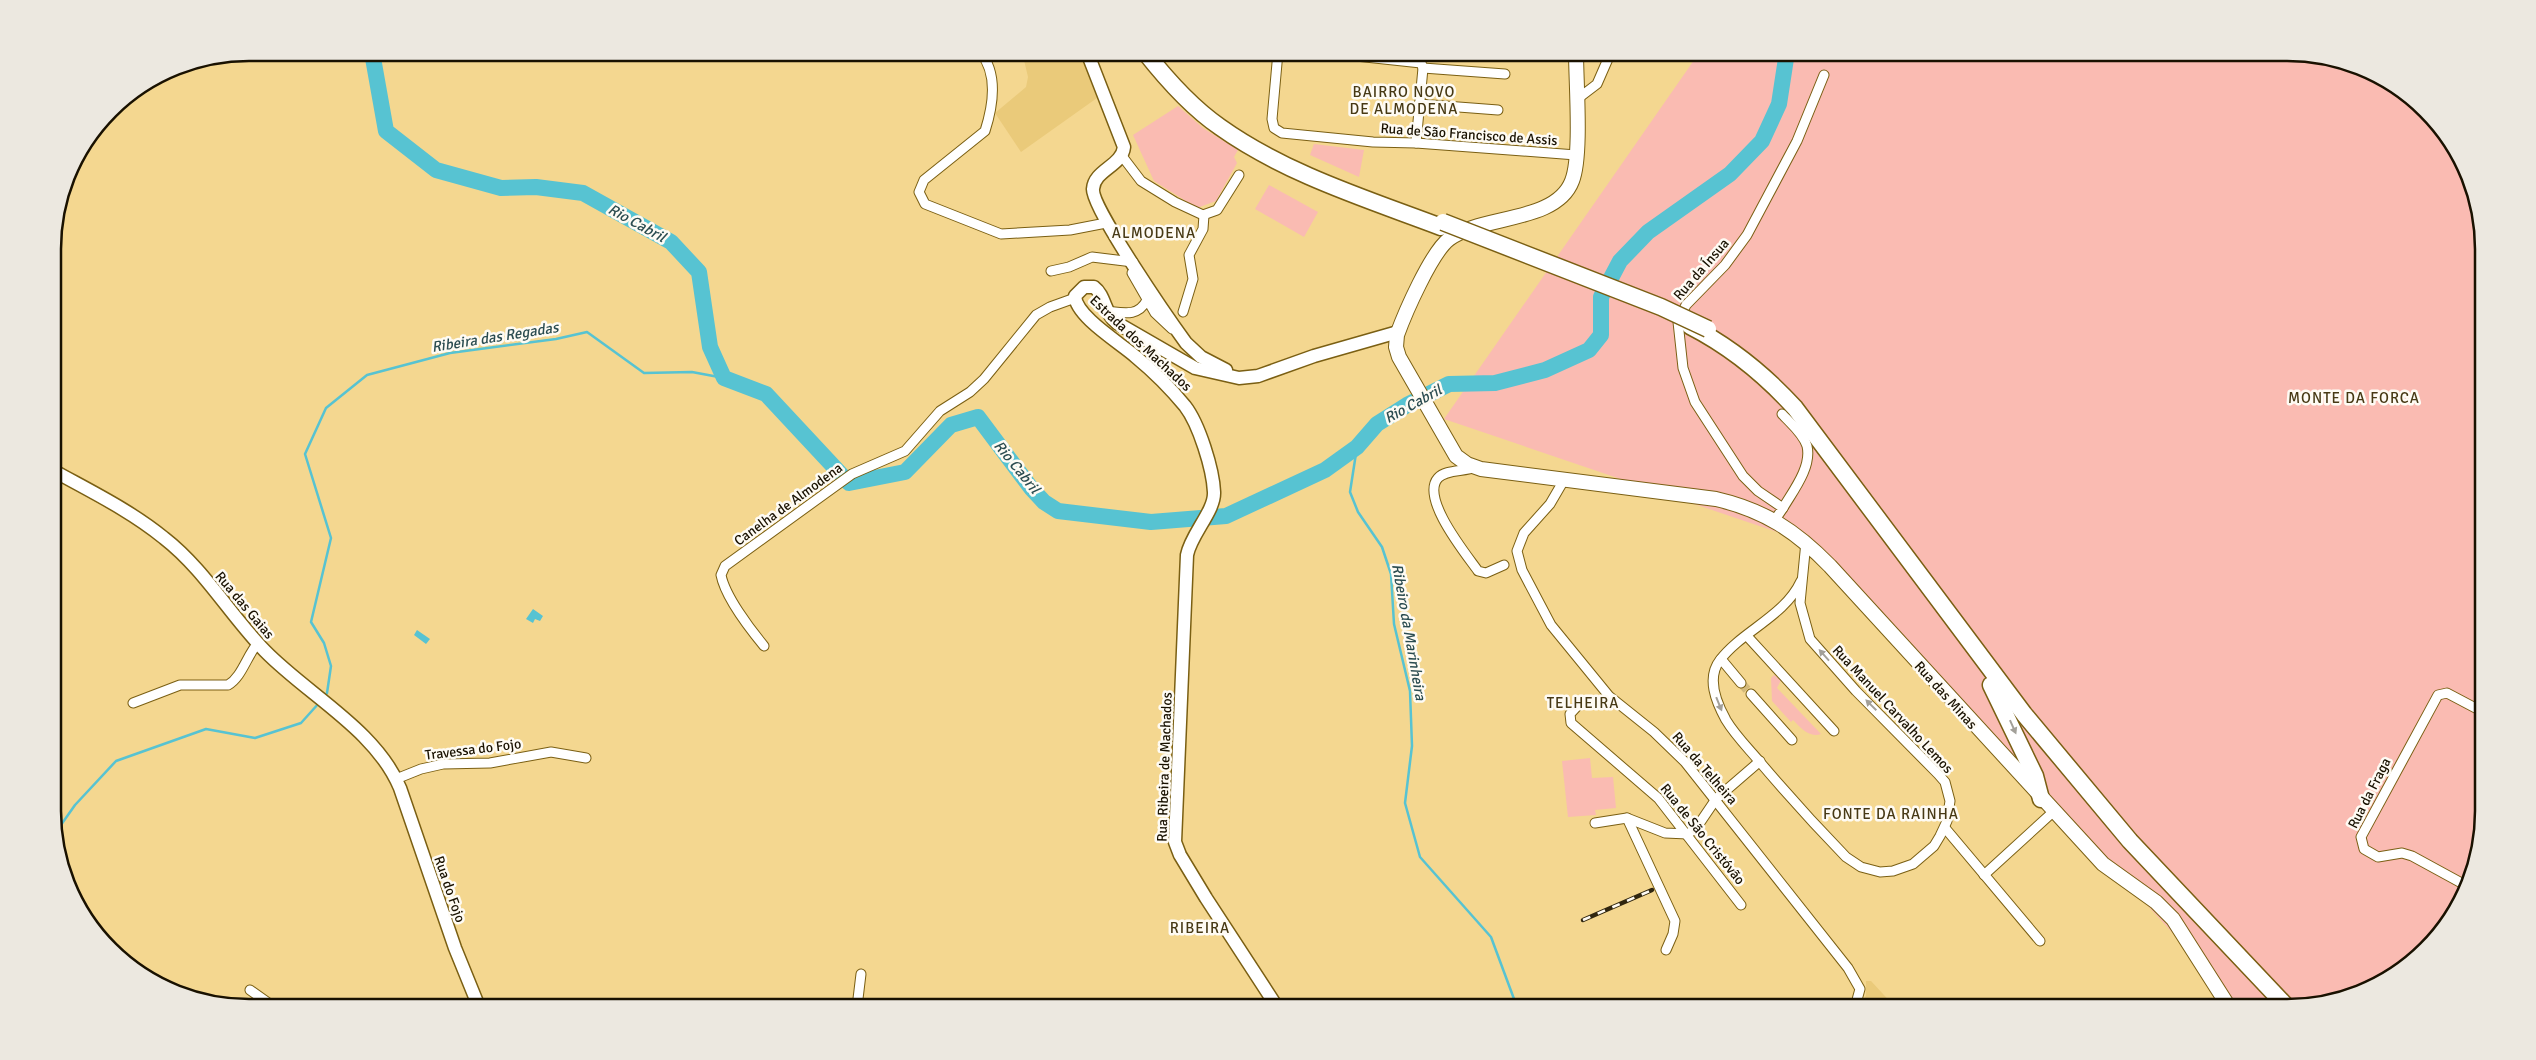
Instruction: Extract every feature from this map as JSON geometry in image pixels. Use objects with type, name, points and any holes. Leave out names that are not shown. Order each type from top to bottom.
[{"type":"highway","points":[[1153,61],[1183,96],[1220,128],[1298,171],[1654,304],[1707,332],[1762,366],[1807,410],[2066,756],[2125,825],[2288,999]]},
{"type":"highway","points":[[1163,61],[1207,108],[1246,138],[1274,153],[1442,225],[1707,332],[1759,372],[1795,408],[1913,563],[2024,714],[2100,806],[2280,999]]},
{"type":"highway","points":[[1913,563],[2000,699],[2036,776],[2041,799]]},
{"type":"main road","points":[[1090,61],[1122,142],[1122,156],[1099,177],[1093,188],[1095,202],[1129,262],[1192,351],[1205,360],[1249,378]]},
{"type":"main road","points":[[1476,467],[1459,459],[1401,362],[1396,347],[1398,332],[1432,260],[1444,243],[1467,230],[1533,211],[1554,202],[1565,193],[1572,182],[1576,155],[1576,61]]},
{"type":"main road","name":"Estrada dos Machados","points":[[1210,505],[1214,491],[1206,456],[1199,431],[1188,410],[1138,358],[1094,323],[1079,306],[1075,298],[1082,288],[1094,287],[1100,294],[1107,312],[1117,323],[1195,368],[1231,377],[1249,378],[1314,356],[1398,332]]},
{"type":"main road","name":"Rua das Minas","points":[[1476,467],[1716,499],[1742,506],[1774,521],[1806,542],[2053,812],[2110,871],[2156,902],[2173,919],[2224,999]]},
{"type":"main road","name":"Rua das Gaias","points":[[61,475],[132,515],[170,542],[258,643],[376,751],[396,779]]},
{"type":"main road","name":"Rua Ribeira de Machados","points":[[1210,505],[1187,555],[1175,842],[1180,855],[1206,898],[1273,999]]},
{"type":"main road","name":"Rua do Fojo","points":[[396,779],[455,948],[475,999]]},
{"type":"street","points":[[986,61],[992,79],[985,131],[924,180],[919,192],[922,201],[934,210],[1001,234],[1070,230],[1106,223]]},
{"type":"street","name":"Rua de São Francisco de Assis","points":[[1277,61],[1272,116],[1274,128],[1279,132],[1293,135],[1373,142],[1416,143],[1576,155]]},
{"type":"street","points":[[1414,61],[1419,62],[1423,68],[1416,143]]},
{"type":"street","points":[[1576,100],[1597,84],[1608,61]]},
{"type":"street","points":[[1423,68],[1505,74]]},
{"type":"street","name":"Rua da Ínsua","points":[[1782,508],[1758,491],[1743,476],[1695,402],[1683,368],[1678,322],[1686,305],[1725,265],[1747,235],[1797,141],[1824,75]]},
{"type":"street","points":[[1419,104],[1498,110]]},
{"type":"street","points":[[1122,156],[1141,182],[1186,208],[1204,215],[1217,210],[1239,175]]},
{"type":"street","points":[[1183,312],[1193,277],[1189,258],[1203,229],[1204,215]]},
{"type":"street","points":[[1051,271],[1069,267],[1092,258],[1129,262],[1156,315],[1180,335]]},
{"type":"street","name":"Canelha de Almodena","points":[[764,646],[750,629],[724,584],[722,571],[727,565],[845,479],[905,451],[940,411],[970,392],[984,379],[1036,315],[1050,307],[1075,298]]},
{"type":"street","points":[[1107,312],[1135,313],[1142,309],[1147,300]]},
{"type":"street","points":[[1774,521],[1802,474],[1807,451],[1802,436],[1782,414]]},
{"type":"street","points":[[1476,467],[1445,474],[1438,478],[1434,490],[1436,502],[1451,532],[1479,572],[1488,572],[1504,565]]},
{"type":"street","name":"Rua da Telheira","points":[[1564,480],[1553,500],[1520,540],[1517,555],[1522,570],[1551,625],[1609,696],[1654,732],[1685,762],[1716,799],[1848,968],[1860,989],[1857,999]]},
{"type":"street","name":"Rua Manuel Carvalho Lemos","points":[[1801,581],[1788,599],[1721,658],[1713,677],[1718,704],[1728,724],[1760,762],[1852,863],[1870,870],[1893,871],[1913,864],[1934,846],[1945,828],[1950,801],[1945,782],[1810,640],[1801,608],[1801,581],[1806,542]]},
{"type":"street","points":[[1747,636],[1834,731]]},
{"type":"street","points":[[133,703],[182,684],[228,685],[235,680],[247,657],[258,643]]},
{"type":"street","points":[[1721,658],[1741,683]]},
{"type":"street","name":"Rua da Fraga","points":[[2460,882],[2408,854],[2375,856],[2364,849],[2361,836],[2438,695],[2446,692],[2475,708]]},
{"type":"street","points":[[1751,694],[1792,740]]},
{"type":"street","name":"Rua de São Cristóvão","points":[[1582,701],[1570,714],[1569,720],[1572,725],[1654,794],[1688,834],[1741,904]]},
{"type":"street","name":"Travessa do Fojo","points":[[396,779],[421,769],[444,764],[490,763],[551,752],[586,758]]},
{"type":"street","points":[[1595,823],[1627,818],[1665,833],[1688,834],[1696,827],[1716,799],[1760,762]]},
{"type":"street","points":[[1984,875],[2053,812]]},
{"type":"street","points":[[1627,818],[1675,921],[1673,934],[1666,950]]},
{"type":"street","points":[[1945,828],[2040,941]]},
{"type":"street","points":[[858,999],[860,974]]},
{"type":"street","points":[[250,990],[262,999]]},
{"type":"shaded area","points":[[1024,61],[1083,61],[1097,98],[1021,152],[995,113],[1026,87],[1028,77]]},
{"type":"shaded area","points":[[1693,61],[2287,61],[2312,63],[2348,71],[2381,86],[2420,116],[2450,155],[2465,188],[2473,224],[2475,249],[2475,811],[2473,836],[2465,872],[2450,905],[2428,935],[2411,952],[2381,974],[2348,989],[2312,997],[2233,999],[1821,547],[1444,419]]},
{"type":"shaded area","points":[[1178,106],[1203,128],[1238,150],[1234,157],[1237,163],[1216,201],[1197,208],[1154,181],[1133,135]]},
{"type":"shaded area","points":[[1314,144],[1364,150],[1359,177],[1310,155]]},
{"type":"shaded area","points":[[1269,185],[1318,212],[1304,237],[1255,209]]},
{"type":"shaded area","points":[[1774,675],[1781,680],[1777,688],[1821,734],[1813,735],[1802,729],[1793,720],[1791,722],[1772,701],[1771,678]]},
{"type":"shaded area","points":[[1590,758],[1592,778],[1613,777],[1616,808],[1595,810],[1596,815],[1568,817],[1562,761]]},
{"type":"shaded area","points":[[1866,981],[1871,981],[1888,999],[1864,999]]},
{"type":"water","points":[[533,609],[543,616],[540,621],[535,619],[533,623],[526,619]]},
{"type":"water","points":[[417,630],[430,639],[426,644],[414,635]]},
{"type":"waterway","name":"Rio Cabril","points":[[374,61],[386,131],[436,170],[501,188],[536,187],[583,193],[671,242],[699,272],[710,347],[724,378],[766,394],[849,483],[905,472],[951,425],[978,417],[1031,488],[1044,502],[1058,511],[1151,522],[1226,516],[1325,470],[1357,447],[1377,424],[1407,405],[1449,384],[1495,383],[1545,370],[1589,350],[1601,335],[1601,297],[1620,261],[1648,232],[1730,174],[1762,141],[1779,104],[1786,61]]},
{"type":"waterway","name":"Ribeira das Regadas","points":[[324,697],[327,693],[331,666],[324,643],[311,622],[331,538],[305,454],[326,408],[367,375],[450,353],[556,339],[587,332],[644,373],[692,372],[724,378]]},
{"type":"waterway","name":"Ribeiro da Marinheira","points":[[1357,447],[1350,492],[1358,512],[1382,547],[1391,574],[1394,624],[1410,691],[1412,746],[1405,803],[1420,857],[1491,937],[1514,999]]},
{"type":"waterway","name":"Ribeira das Regadas","points":[[62,824],[75,805],[116,761],[206,729],[255,738],[301,723],[319,703]]},
{"type":"tunnel","points":[[1741,683],[1751,694]]},
{"type":"railway","points":[[1583,920],[1652,890]]},
{"type":"district","name":"BAIRRO NOVO DE ALMODENA","points":[[1404,100]]},
{"type":"district","name":"ALMODENA","points":[[1154,233]]},
{"type":"district","name":"MONTE DA FORCA","points":[[2354,398]]},
{"type":"district","name":"TELHEIRA","points":[[1583,703]]},
{"type":"district","name":"FONTE DA RAINHA","points":[[1891,814]]},
{"type":"district","name":"RIBEIRA","points":[[1200,928]]}]
